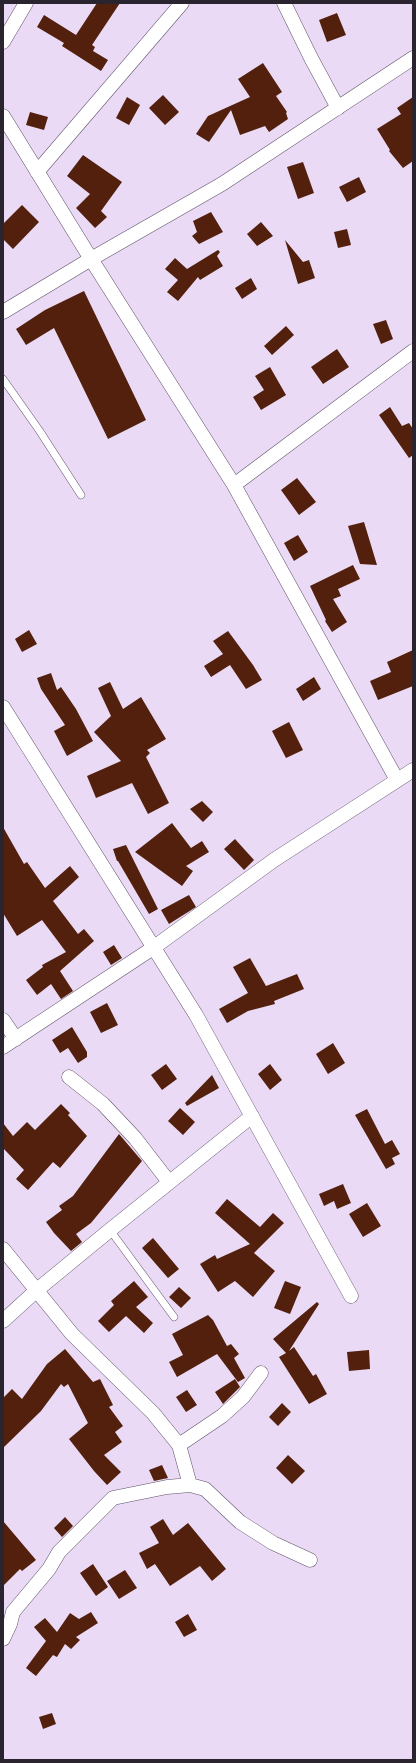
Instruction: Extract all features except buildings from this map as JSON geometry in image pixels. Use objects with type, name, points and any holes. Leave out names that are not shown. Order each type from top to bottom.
[{"type":"street","points":[[3,42],[26,3]]},
{"type":"street","points":[[37,172],[182,3]]},
{"type":"street","points":[[284,3],[338,108]]},
{"type":"street","points":[[3,312],[91,259],[222,184],[413,58]]},
{"type":"street","points":[[3,116],[91,259],[234,485],[397,780]]},
{"type":"street","points":[[234,485],[413,351]]},
{"type":"street","points":[[3,707],[196,1015],[351,1296]]},
{"type":"street","points":[[3,1047],[153,948],[274,860],[413,770]]},
{"type":"street","points":[[3,1020],[16,1039]]},
{"type":"street","points":[[69,1077],[103,1104],[135,1138],[169,1182]]},
{"type":"street","points":[[3,1321],[37,1290],[252,1116]]},
{"type":"street","points":[[3,1249],[72,1334],[153,1413],[179,1445],[190,1485]]},
{"type":"street","points":[[179,1445],[222,1416],[243,1397],[261,1373]]},
{"type":"street","points":[[3,1639],[10,1624],[13,1612],[60,1552],[113,1498],[167,1487],[190,1485],[205,1489],[240,1522],[267,1539],[310,1560]]},
{"type":"lane","points":[[3,379],[81,495]]},
{"type":"lane","points":[[110,1230],[174,1317]]}]
